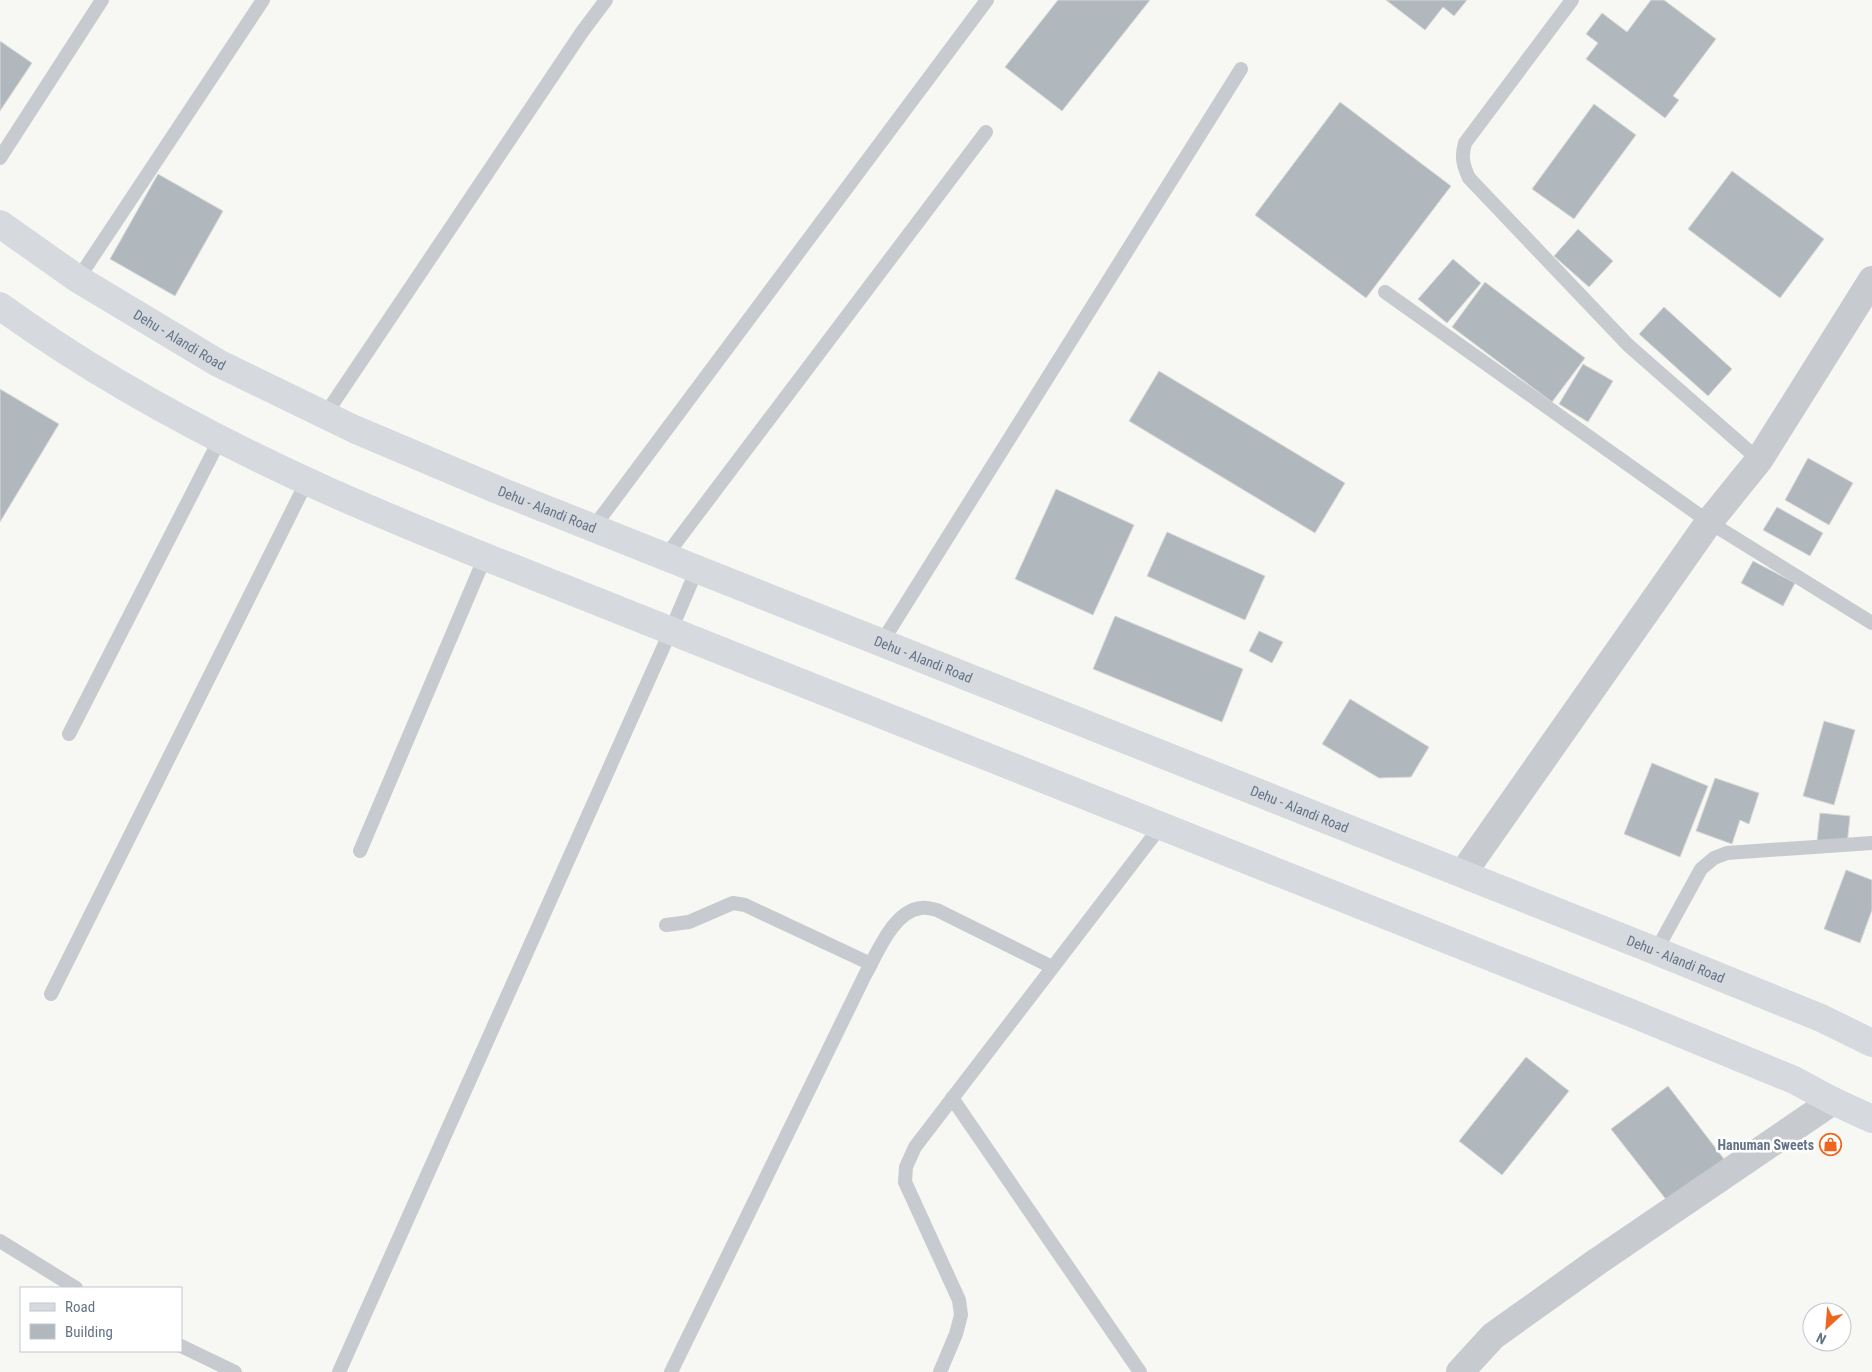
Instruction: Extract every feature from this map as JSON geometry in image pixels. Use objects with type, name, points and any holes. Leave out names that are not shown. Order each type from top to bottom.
[{"type":"main road","name":"Dehu - Alandi Road","points":[[0,224],[78,279],[218,363],[354,429],[471,479],[665,557],[1656,950],[1821,1018],[1872,1043]]},
{"type":"main road","points":[[0,306],[46,340],[185,422],[307,481],[485,557],[1776,1072],[1872,1119]]},
{"type":"street","points":[[1463,873],[1708,522],[1759,460],[1872,280]]},
{"type":"street","points":[[1460,1372],[1493,1336],[1598,1261],[1833,1101]]},
{"type":"lane","points":[[0,158],[102,0]]},
{"type":"lane","points":[[78,279],[263,0]]},
{"type":"lane","points":[[325,415],[582,32],[606,0]]},
{"type":"lane","points":[[593,528],[987,0]]},
{"type":"lane","points":[[1572,0],[1465,142],[1462,152],[1462,164],[1469,178],[1628,345],[1759,460]]},
{"type":"lane","points":[[882,642],[1241,69]]},
{"type":"lane","points":[[665,557],[986,132]]},
{"type":"lane","points":[[1385,292],[1708,522],[1872,624]]},
{"type":"lane","points":[[69,734],[220,438]]},
{"type":"lane","points":[[51,994],[307,481]]},
{"type":"lane","points":[[360,851],[485,557]]},
{"type":"lane","points":[[339,1372],[697,569]]},
{"type":"lane","points":[[940,1372],[956,1334],[961,1316],[959,1300],[905,1182],[906,1167],[915,1147],[1161,826]]},
{"type":"lane","points":[[1656,950],[1701,869],[1714,858],[1727,853],[1872,843]]},
{"type":"lane","points":[[666,925],[689,922],[733,903],[745,905],[872,964]]},
{"type":"lane","points":[[671,1372],[890,929],[906,914],[920,908],[937,910],[1052,968]]},
{"type":"lane","points":[[952,1098],[1140,1372]]},
{"type":"lane","points":[[0,1241],[74,1287]]},
{"type":"lane","points":[[182,1346],[235,1372]]},
{"type":"building","points":[[1058,0],[1150,0],[1062,111],[1005,67]]},
{"type":"building","points":[[1386,0],[1467,0],[1454,16],[1443,7],[1425,30]]},
{"type":"building","points":[[1651,0],[1664,0],[1716,39],[1673,96],[1679,100],[1665,118],[1586,59],[1598,43],[1586,34],[1602,13],[1627,32]]},
{"type":"building","points":[[0,41],[32,63],[0,111]]},
{"type":"building","points":[[1340,102],[1451,186],[1366,298],[1255,215]]},
{"type":"building","points":[[1594,104],[1636,135],[1574,219],[1532,189]]},
{"type":"building","points":[[1732,171],[1824,239],[1780,298],[1688,229]]},
{"type":"building","points":[[158,174],[223,211],[175,296],[110,259]]},
{"type":"building","points":[[1578,229],[1613,261],[1589,287],[1554,256]]},
{"type":"building","points":[[1453,259],[1481,283],[1447,323],[1418,299]]},
{"type":"building","points":[[1485,282],[1585,358],[1552,402],[1452,327]]},
{"type":"building","points":[[1664,307],[1732,369],[1708,396],[1639,334]]},
{"type":"building","points":[[1583,364],[1613,381],[1588,422],[1559,404]]},
{"type":"building","points":[[1159,371],[1345,483],[1315,533],[1129,421]]},
{"type":"building","points":[[0,389],[59,424],[0,522]]},
{"type":"building","points":[[1808,458],[1853,483],[1829,525],[1785,500]]},
{"type":"building","points":[[1056,489],[1134,525],[1093,615],[1015,579]]},
{"type":"building","points":[[1777,507],[1823,533],[1810,556],[1763,530]]},
{"type":"building","points":[[1167,532],[1265,576],[1245,620],[1147,576]]},
{"type":"building","points":[[1753,561],[1795,583],[1783,606],[1741,583]]},
{"type":"building","points":[[1115,616],[1243,669],[1222,722],[1093,669]]},
{"type":"building","points":[[1259,631],[1283,642],[1272,663],[1249,651]]},
{"type":"building","points":[[1350,699],[1429,747],[1411,777],[1379,778],[1322,744]]},
{"type":"building","points":[[1824,721],[1855,730],[1834,805],[1803,796]]},
{"type":"building","points":[[1652,763],[1708,786],[1680,857],[1624,834]]},
{"type":"building","points":[[1715,778],[1759,793],[1749,824],[1740,820],[1732,844],[1696,831]]},
{"type":"building","points":[[1820,813],[1850,816],[1847,845],[1817,841]]},
{"type":"building","points":[[1846,870],[1872,880],[1872,910],[1860,943],[1824,929]]},
{"type":"building","points":[[1526,1057],[1569,1091],[1502,1175],[1459,1141]]},
{"type":"building","points":[[1668,1086],[1724,1159],[1668,1202],[1611,1129]]},
{"type":"place","name":"Hanuman Sweets","points":[[1830,1145]]}]
